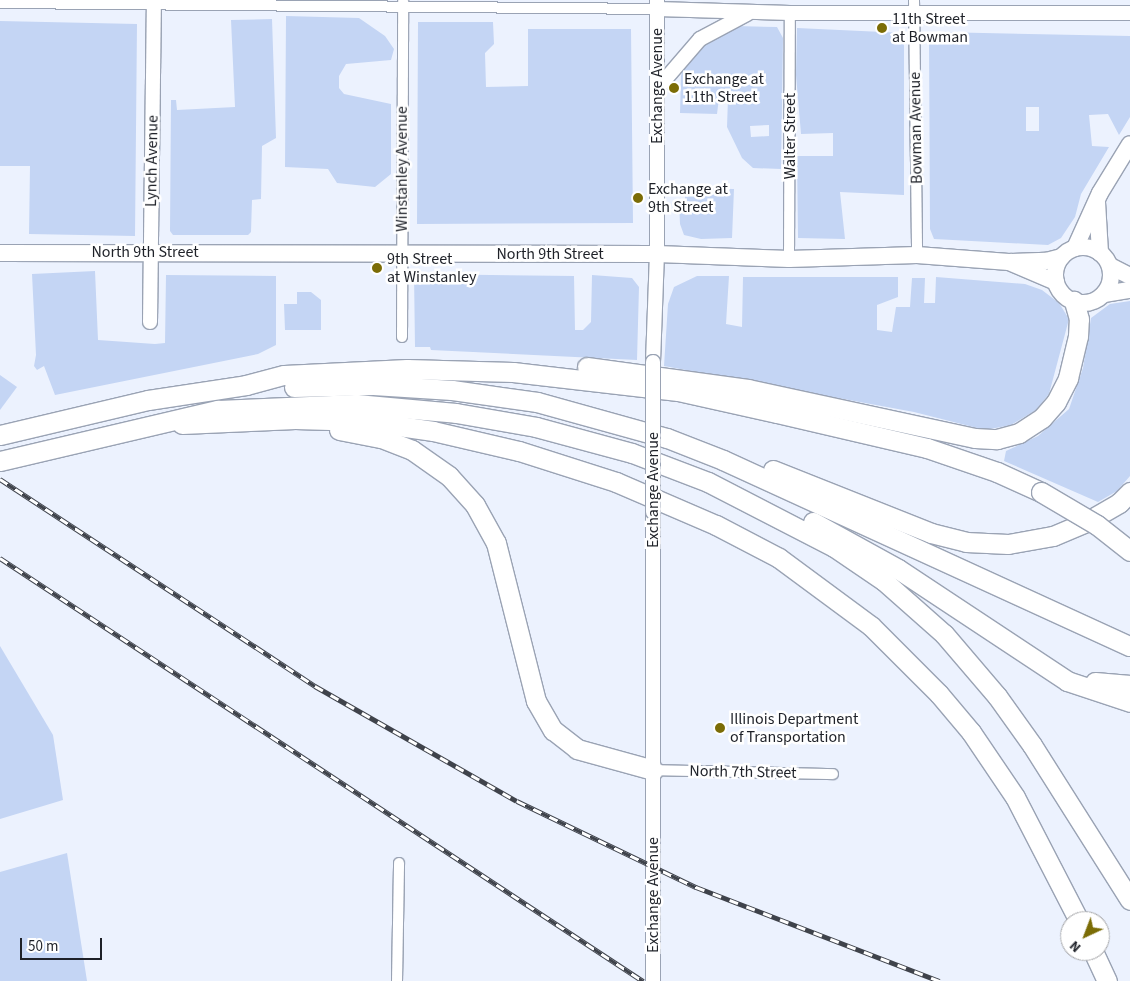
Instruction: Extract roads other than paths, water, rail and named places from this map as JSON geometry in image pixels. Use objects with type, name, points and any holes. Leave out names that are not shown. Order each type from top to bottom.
[{"type":"highway","points":[[467,370],[506,362],[617,369],[748,389],[975,438],[997,439],[1019,433],[1042,418],[1056,402],[1068,378],[1078,336],[1079,319],[1074,301]]},
{"type":"highway","points":[[0,435],[148,400],[246,385],[284,375],[467,370],[593,379],[678,391],[927,448],[997,472],[1041,492],[1097,525],[1130,551]]},
{"type":"highway","points":[[246,385],[285,388],[373,385],[452,390],[537,402],[666,438],[723,460],[1130,646]]},
{"type":"highway","points":[[0,461],[170,423],[201,412],[260,406],[390,406],[516,423],[701,469],[830,530],[898,569],[1067,681],[1130,702]]},
{"type":"highway","points":[[170,423],[204,425],[295,420],[364,421],[407,427],[519,451],[616,482],[716,525],[779,558],[871,626],[939,694],[971,732],[1015,797],[1074,911]]},
{"type":"highway","points":[[295,420],[310,428],[380,438],[412,450],[449,476],[475,505],[496,544],[536,701],[553,730],[577,749],[653,770]]},
{"type":"highway","points":[[632,453],[708,482],[780,516],[850,558],[915,607],[960,650],[997,696],[1032,745],[1130,900]]},
{"type":"highway","points":[[723,460],[771,469],[931,533],[966,542],[1008,544],[1054,536],[1088,522],[1118,504],[1130,492]]},
{"type":"highway","points":[[1046,668],[1089,681],[1130,684]]},
{"type":"highway","points":[[1098,961],[1107,981]]},
{"type":"main road","points":[[1130,144],[1068,253],[1056,269],[1056,282],[1063,294],[1074,301],[1090,302],[1104,294],[1130,290]]},
{"type":"main road","points":[[1097,202],[1100,253]]},
{"type":"main road","points":[[1068,253],[1088,248],[1100,253],[1110,266],[1130,276]]},
{"type":"main road","name":"North 9th Street","points":[[0,252],[657,254],[789,259],[917,255],[1009,262],[1046,262],[1068,253]]},
{"type":"main road","name":"North 9th Street","points":[[1009,262],[1056,282]]},
{"type":"main road","points":[[1104,294],[1110,282],[1110,266]]},
{"type":"street","points":[[0,3],[154,1],[657,4],[750,12],[790,13],[914,7],[1130,13]]},
{"type":"street","name":"Lynch Avenue","points":[[150,322],[154,1]]},
{"type":"street","name":"Winstanley Avenue","points":[[402,337],[403,2]]},
{"type":"street","name":"Exchange Avenue","points":[[653,981],[652,512],[653,362],[657,254],[657,4]]},
{"type":"street","name":"Bowman Avenue","points":[[914,7],[917,255]]},
{"type":"street","points":[[657,89],[700,39],[750,12]]},
{"type":"street","name":"Walter Street","points":[[789,259],[790,13]]},
{"type":"street","name":"North 7th Street","points":[[653,770],[833,774]]},
{"type":"street","points":[[397,981],[399,863]]},
{"type":"railway","points":[[0,479],[315,686],[517,801],[696,887],[940,981]]},
{"type":"railway","points":[[0,558],[643,981]]},
{"type":"place","name":"11th Street at Bowman","points":[[882,28]]},
{"type":"place","name":"Exchange at 11th Street","points":[[674,88]]},
{"type":"place","name":"Exchange at 9th Street","points":[[638,198]]},
{"type":"place","name":"9th Street at Winstanley","points":[[377,268]]},
{"type":"place","name":"Illinois Department of Transportation","points":[[720,728]]}]
